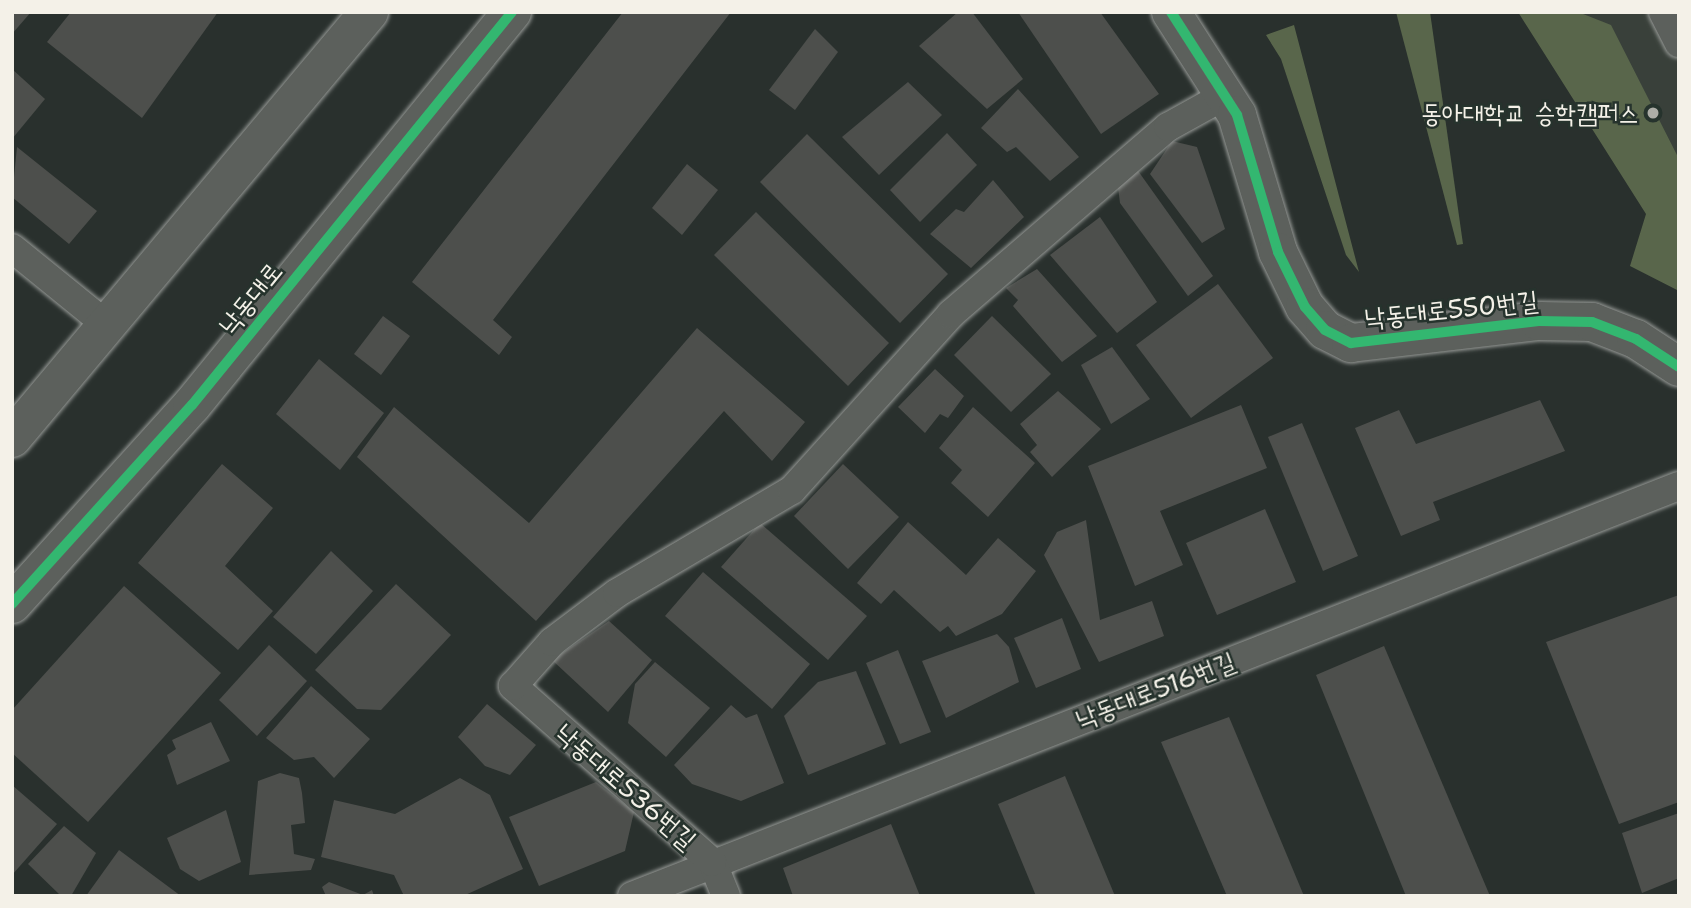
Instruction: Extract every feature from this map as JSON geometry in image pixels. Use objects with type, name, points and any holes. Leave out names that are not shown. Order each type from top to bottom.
[{"type":"street","points":[[12,438],[369,12]]},
{"type":"street","name":"낙동대로","points":[[12,604],[192,405],[512,12]]},
{"type":"street","name":"낙동대로550번길","points":[[1171,12],[1226,95],[1278,252],[1305,307],[1325,330],[1351,343],[1539,321],[1592,322],[1636,339],[1679,367]]},
{"type":"lane","points":[[1663,12],[1679,43]]},
{"type":"lane","name":"낙동대로536번길","points":[[726,896],[712,862],[513,686],[552,642],[617,593],[792,490],[951,314],[1168,127],[1226,95]]},
{"type":"lane","points":[[12,248],[108,326]]},
{"type":"lane","name":"낙동대로516번길","points":[[632,896],[712,862],[1679,486]]},
{"type":"shaded area","name":"동아대학교 승학캠퍼스","points":[[1574,12],[1679,12],[1679,213]]},
{"type":"green space","points":[[1396,12],[1430,12],[1463,244],[1457,245]]},
{"type":"green space","points":[[1518,12],[1578,12],[1611,25],[1679,159],[1679,291],[1630,266],[1646,214]]},
{"type":"green space","points":[[1294,25],[1359,272],[1346,255],[1281,59],[1266,35]]},
{"type":"building","points":[[12,12],[31,12],[12,34]]},
{"type":"building","points":[[71,12],[218,12],[142,118],[47,42]]},
{"type":"building","points":[[623,12],[731,12],[493,320],[512,337],[499,355],[412,282]]},
{"type":"building","points":[[958,12],[972,12],[1023,79],[987,109],[919,46]]},
{"type":"building","points":[[1018,12],[1100,12],[1159,94],[1101,134]]},
{"type":"building","points":[[815,29],[838,52],[795,110],[769,90]]},
{"type":"building","points":[[12,69],[45,99],[12,139]]},
{"type":"building","points":[[908,82],[942,115],[879,175],[842,137]]},
{"type":"building","points":[[1018,89],[1079,157],[1050,181],[1016,147],[1007,152],[981,128]]},
{"type":"building","points":[[947,133],[977,165],[920,222],[890,190]]},
{"type":"building","points":[[807,134],[948,274],[900,323],[760,182]]},
{"type":"building","points":[[1172,141],[1197,147],[1225,229],[1202,243],[1150,174]]},
{"type":"building","points":[[17,147],[97,211],[69,244],[12,197]]},
{"type":"building","points":[[687,164],[718,190],[682,235],[652,208]]},
{"type":"building","points":[[1136,168],[1213,276],[1188,296],[1120,203],[1118,187]]},
{"type":"building","points":[[993,180],[1024,217],[971,268],[930,234],[956,209],[964,212]]},
{"type":"building","points":[[756,212],[889,343],[848,386],[714,255]]},
{"type":"building","points":[[1100,217],[1157,302],[1117,333],[1050,255]]},
{"type":"building","points":[[1037,269],[1097,336],[1062,362],[1013,306],[1018,300],[1006,288]]},
{"type":"building","points":[[1218,284],[1273,358],[1191,418],[1136,345]]},
{"type":"building","points":[[383,316],[410,336],[381,375],[354,354]]},
{"type":"building","points":[[992,316],[1051,374],[1011,412],[954,355]]},
{"type":"building","points":[[697,328],[805,422],[772,461],[724,411],[536,621],[357,457],[394,407],[529,523]]},
{"type":"building","points":[[1112,347],[1150,399],[1111,424],[1081,365]]},
{"type":"building","points":[[319,359],[384,413],[340,470],[276,414]]},
{"type":"building","points":[[935,369],[964,396],[948,418],[940,414],[925,433],[898,407]]},
{"type":"building","points":[[1058,391],[1101,429],[1052,477],[1030,452],[1037,445],[1020,424]]},
{"type":"building","points":[[1540,400],[1565,451],[1433,502],[1440,520],[1401,536],[1355,428],[1399,410],[1416,444]]},
{"type":"building","points":[[1241,405],[1267,468],[1160,511],[1183,565],[1135,586],[1088,466]]},
{"type":"building","points":[[973,407],[1035,463],[988,517],[951,483],[962,470],[939,448]]},
{"type":"building","points":[[1302,423],[1358,556],[1323,571],[1268,437]]},
{"type":"building","points":[[222,464],[273,508],[225,566],[273,611],[238,650],[138,563]]},
{"type":"building","points":[[843,464],[899,517],[848,569],[794,516]]},
{"type":"building","points":[[1265,509],[1296,582],[1217,615],[1186,543]]},
{"type":"building","points":[[1086,520],[1100,620],[1152,601],[1164,636],[1099,662],[1044,555],[1057,532]]},
{"type":"building","points":[[908,522],[966,575],[998,538],[1036,571],[1002,614],[956,636],[948,626],[940,632],[894,590],[881,604],[857,583]]},
{"type":"building","points":[[760,523],[867,616],[828,660],[721,567]]},
{"type":"building","points":[[331,551],[373,591],[316,654],[273,617]]},
{"type":"building","points":[[703,572],[810,664],[772,709],[665,616]]},
{"type":"building","points":[[396,584],[451,635],[381,710],[357,709],[315,670]]},
{"type":"building","points":[[124,586],[221,673],[88,822],[12,753],[12,710]]},
{"type":"building","points":[[1679,595],[1679,802],[1619,824],[1546,642]]},
{"type":"building","points":[[1062,618],[1081,669],[1036,688],[1014,638]]},
{"type":"building","points":[[609,621],[652,660],[608,712],[552,660]]},
{"type":"building","points":[[997,634],[1009,647],[1019,682],[946,718],[922,661]]},
{"type":"building","points":[[269,645],[307,681],[257,736],[219,700]]},
{"type":"building","points":[[1384,646],[1490,896],[1406,896],[1316,675]]},
{"type":"building","points":[[898,650],[931,732],[900,744],[866,663]]},
{"type":"building","points":[[655,662],[710,708],[666,757],[628,723],[635,684]]},
{"type":"building","points":[[856,671],[886,744],[808,775],[784,716],[818,682]]},
{"type":"building","points":[[311,686],[370,739],[334,778],[314,757],[294,760],[266,738]]},
{"type":"building","points":[[487,704],[536,745],[510,775],[485,766],[458,737]]},
{"type":"building","points":[[731,705],[746,718],[757,714],[784,783],[741,801],[692,784],[674,765]]},
{"type":"building","points":[[1229,717],[1304,896],[1227,896],[1161,742]]},
{"type":"building","points":[[211,722],[230,761],[177,785],[167,755],[176,749],[172,740]]},
{"type":"building","points":[[280,773],[299,778],[302,793],[305,823],[291,825],[294,854],[315,859],[311,870],[249,875],[258,781]]},
{"type":"building","points":[[1065,776],[1115,896],[1036,896],[998,804]]},
{"type":"building","points":[[460,778],[490,795],[523,869],[463,896],[404,896],[394,875],[321,857],[334,800],[395,814]]},
{"type":"building","points":[[596,782],[634,812],[625,851],[539,886],[509,817]]},
{"type":"building","points":[[12,785],[57,824],[12,875]]},
{"type":"building","points":[[226,810],[241,862],[199,881],[180,869],[167,838]]},
{"type":"building","points":[[1679,813],[1679,878],[1642,893],[1622,833]]},
{"type":"building","points":[[891,824],[920,896],[793,896],[783,868]]},
{"type":"building","points":[[64,826],[96,853],[71,896],[61,896],[28,864]]},
{"type":"building","points":[[119,850],[181,896],[86,896]]},
{"type":"building","points":[[329,882],[363,895],[372,890],[374,896],[326,896],[322,887]]},
{"type":"cycle path","points":[[12,604],[192,405],[512,12]]},
{"type":"cycle path","points":[[1171,12],[1237,115],[1278,252],[1305,307],[1325,330],[1351,343],[1539,321],[1592,322],[1636,339],[1679,367]]},
{"type":"place","name":"동아대학교 승학캠퍼스","points":[[1653,113]]}]
